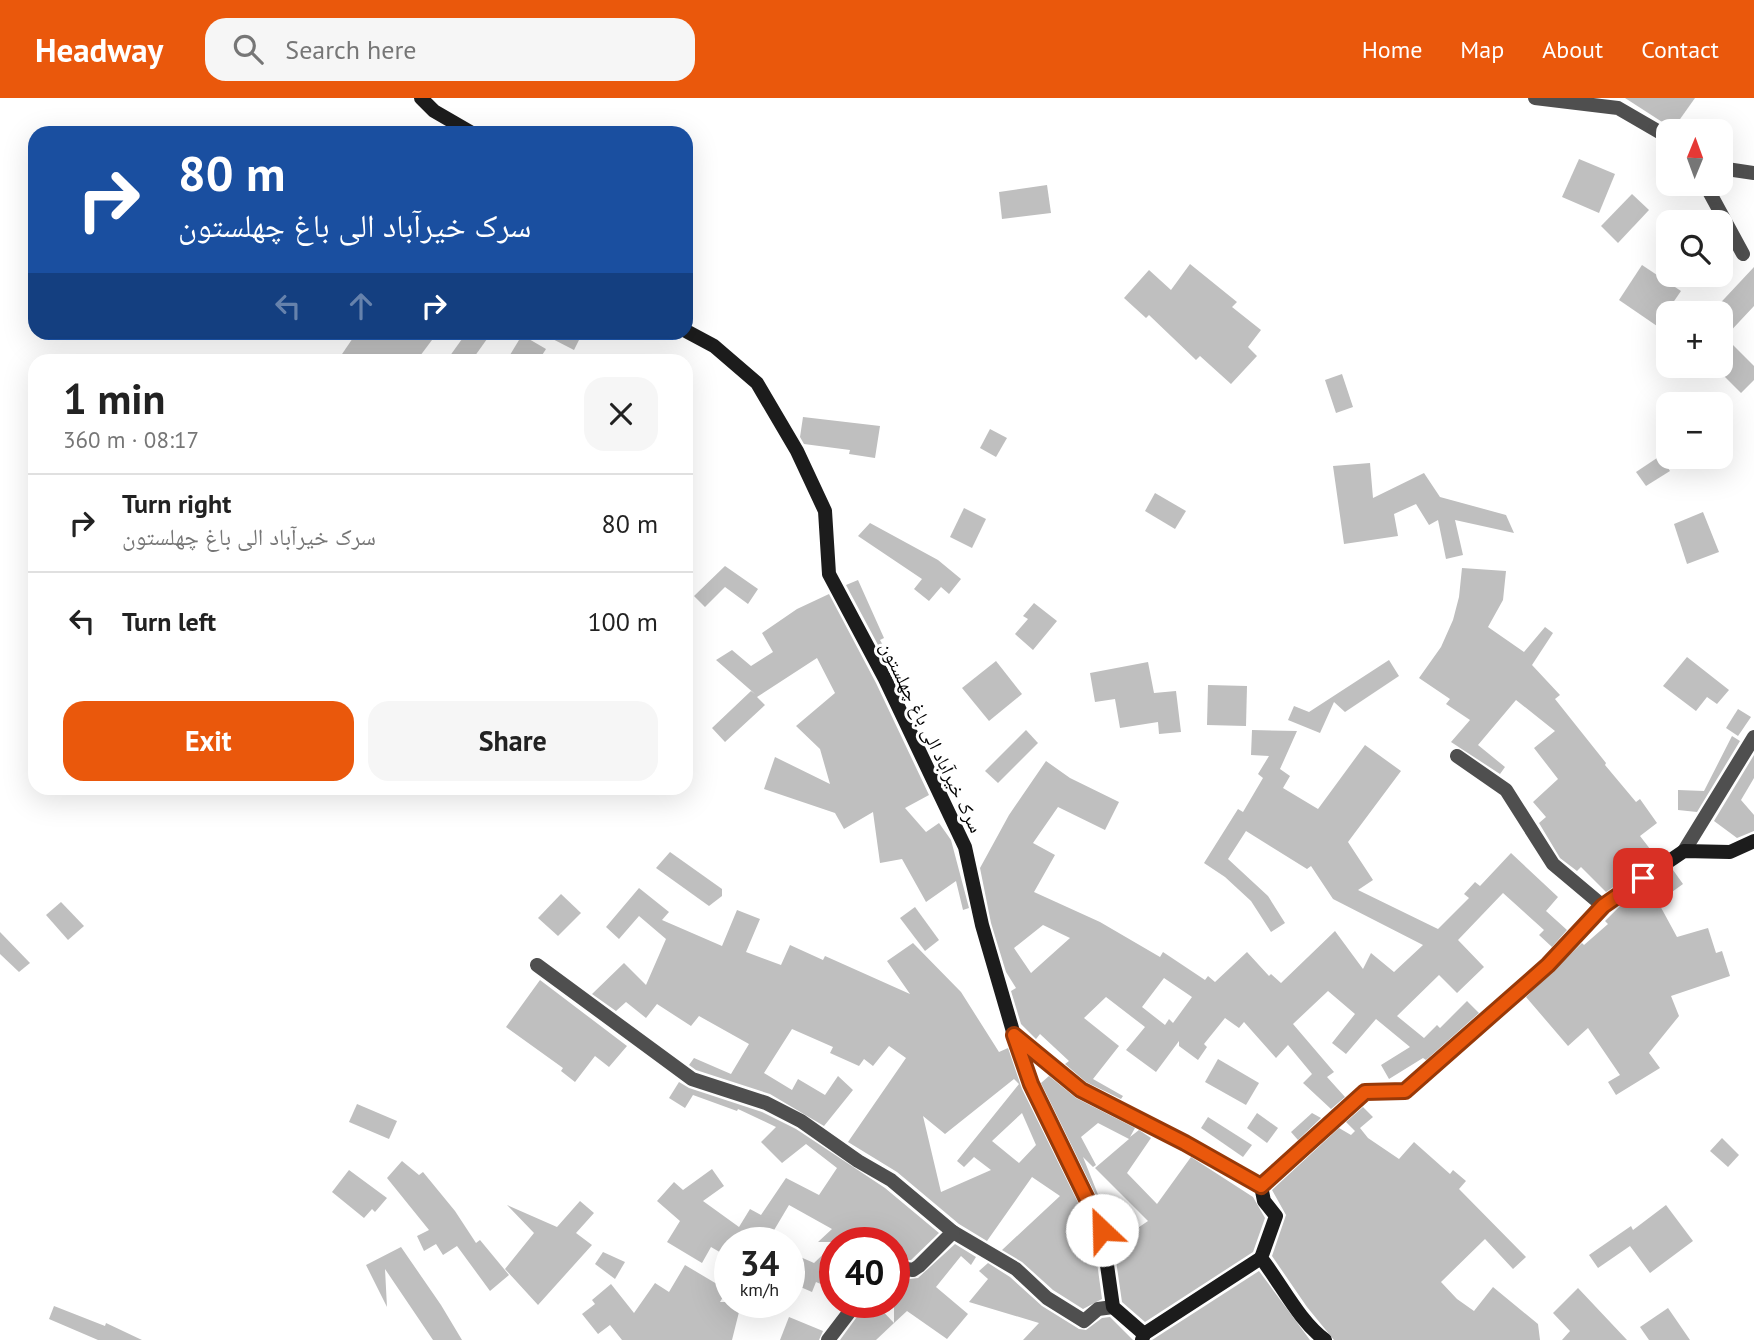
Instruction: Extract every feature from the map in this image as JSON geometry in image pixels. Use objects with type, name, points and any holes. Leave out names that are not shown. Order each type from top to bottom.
[{"type":"street","points":[[421,98],[434,111],[460,126]]},
{"type":"street","points":[[1535,98],[1618,108],[1656,130]]},
{"type":"street","points":[[1733,169],[1754,173]]},
{"type":"street","points":[[1712,196],[1743,254]]},
{"type":"street","name":"سرک خیرآباد الی باغ چهلستون","points":[[693,335],[713,346],[757,383],[797,452],[825,511],[829,574],[885,679],[964,847],[982,925],[1031,1084],[1102,1230],[1113,1307]]},
{"type":"street","points":[[1261,1186],[1365,1092],[1405,1091],[1548,965],[1603,906],[1684,851],[1754,737]]},
{"type":"street","points":[[1457,756],[1506,790],[1553,864],[1603,906]]},
{"type":"street","points":[[1684,851],[1730,852],[1754,841]]},
{"type":"street","points":[[537,965],[692,1079],[766,1103],[801,1121],[858,1161],[891,1180],[953,1232],[1016,1269],[1047,1298],[1084,1321],[1098,1309],[1113,1307],[1143,1337],[1261,1258],[1276,1216],[1264,1201],[1261,1186],[1185,1143],[1081,1090],[1014,1035]]},
{"type":"street","points":[[910,1270],[919,1266],[953,1232]]},
{"type":"street","points":[[1261,1258],[1289,1294],[1307,1327],[1325,1340]]},
{"type":"street","points":[[828,1340],[845,1318]]},
{"type":"building","points":[[1625,98],[1695,98],[1680,119],[1658,119]]},
{"type":"building","points":[[1579,159],[1615,174],[1599,213],[1562,197]]},
{"type":"building","points":[[1047,185],[1051,213],[1002,219],[999,192]]},
{"type":"building","points":[[1632,194],[1649,210],[1618,243],[1601,226]]},
{"type":"building","points":[[1190,264],[1237,302],[1232,307],[1261,330],[1248,347],[1257,356],[1231,384],[1200,356],[1196,360],[1149,315],[1146,318],[1124,298],[1149,270],[1171,290]]},
{"type":"building","points":[[1642,265],[1656,274],[1656,287],[1675,287],[1681,291],[1674,301],[1656,301],[1656,325],[1619,300]]},
{"type":"building","points":[[1754,267],[1754,306],[1733,328],[1733,301],[1722,301]]},
{"type":"building","points":[[352,340],[432,340],[422,354],[342,354]]},
{"type":"building","points":[[461,340],[486,340],[476,354],[451,354]]},
{"type":"building","points":[[519,340],[531,340],[546,349],[543,354],[511,354]]},
{"type":"building","points":[[555,340],[579,340],[574,350]]},
{"type":"building","points":[[1733,345],[1754,366],[1754,380],[1741,393],[1726,378],[1733,378]]},
{"type":"building","points":[[1342,374],[1353,407],[1336,413],[1325,380]]},
{"type":"building","points":[[803,417],[880,426],[875,458],[849,454],[850,450],[804,444],[800,437]]},
{"type":"building","points":[[990,429],[1007,438],[996,457],[980,448]]},
{"type":"building","points":[[1656,459],[1656,469],[1670,471],[1646,486],[1636,472]]},
{"type":"building","points":[[1370,463],[1373,498],[1424,473],[1440,497],[1506,515],[1514,533],[1455,520],[1463,555],[1446,559],[1438,520],[1429,525],[1416,504],[1394,514],[1398,536],[1344,544],[1333,466]]},
{"type":"building","points":[[1155,493],[1186,511],[1175,529],[1145,511]]},
{"type":"building","points":[[964,508],[986,519],[972,548],[950,537]]},
{"type":"building","points":[[1703,512],[1719,552],[1687,564],[1674,524]]},
{"type":"building","points":[[870,523],[938,560],[961,579],[949,594],[941,587],[929,601],[914,589],[922,579],[858,536]]},
{"type":"building","points":[[725,566],[758,589],[748,604],[725,587],[705,607],[694,596]]},
{"type":"building","points":[[1462,568],[1506,571],[1503,600],[1488,627],[1524,652],[1545,627],[1553,633],[1532,665],[1560,695],[1555,699],[1605,765],[1636,802],[1640,799],[1657,823],[1640,836],[1657,858],[1606,892],[1581,867],[1577,871],[1560,858],[1539,823],[1546,817],[1533,802],[1558,779],[1534,748],[1555,731],[1516,700],[1478,745],[1505,767],[1500,774],[1451,742],[1470,720],[1446,704],[1450,699],[1419,678],[1441,647],[1453,620]]},
{"type":"building","points":[[858,580],[884,638],[880,640],[889,656],[885,658],[846,585]]},
{"type":"building","points":[[829,594],[876,683],[929,795],[905,808],[926,832],[939,823],[951,840],[969,908],[963,910],[956,881],[926,902],[902,859],[880,863],[873,812],[844,829],[835,813],[764,789],[775,757],[830,784],[820,749],[796,726],[835,693],[817,658],[757,697],[765,705],[725,742],[712,728],[751,691],[755,694],[716,660],[732,650],[751,666],[773,652],[762,633],[797,609]]},
{"type":"building","points":[[1034,603],[1057,621],[1033,650],[1015,634],[1028,619],[1023,616]]},
{"type":"building","points":[[1687,657],[1729,690],[1717,704],[1707,697],[1696,711],[1663,686]]},
{"type":"building","points":[[1389,660],[1399,676],[1345,712],[1334,702],[1320,733],[1288,720],[1294,706],[1309,712]]},
{"type":"building","points":[[996,661],[1022,694],[989,721],[962,688]]},
{"type":"building","points":[[1148,662],[1154,693],[1176,691],[1181,732],[1159,734],[1158,722],[1120,728],[1115,699],[1095,702],[1090,673]]},
{"type":"building","points":[[1208,685],[1247,686],[1246,726],[1207,725]]},
{"type":"building","points":[[1738,709],[1751,717],[1738,736],[1726,728]]},
{"type":"building","points":[[1026,730],[1038,743],[998,783],[985,771]]},
{"type":"building","points":[[1252,730],[1297,731],[1280,769],[1290,776],[1283,788],[1318,809],[1365,745],[1401,771],[1348,842],[1373,880],[1358,890],[1438,929],[1469,898],[1464,894],[1475,882],[1480,886],[1511,853],[1558,897],[1546,911],[1567,930],[1552,947],[1539,935],[1544,930],[1503,893],[1458,940],[1484,967],[1457,993],[1439,975],[1397,1016],[1424,1038],[1437,1025],[1440,1028],[1467,1001],[1479,1013],[1426,1060],[1423,1058],[1389,1079],[1381,1065],[1410,1047],[1376,1019],[1346,1054],[1332,1043],[1355,1014],[1328,991],[1293,1024],[1334,1072],[1327,1077],[1345,1097],[1331,1109],[1303,1083],[1312,1074],[1288,1045],[1276,1058],[1244,1022],[1239,1028],[1225,1018],[1204,1044],[1207,1047],[1198,1060],[1179,1046],[1179,1041],[1156,1072],[1126,1050],[1145,1027],[1106,997],[1084,1018],[1119,1046],[1093,1079],[1123,1096],[1121,1099],[1086,1082],[1065,1064],[1069,1061],[1040,1034],[1036,1039],[1021,1024],[1011,991],[1016,988],[1006,972],[991,923],[980,868],[1009,815],[1046,761],[1070,778],[1119,802],[1105,830],[1058,807],[1033,843],[1055,855],[1034,892],[1100,922],[1160,957],[1163,952],[1205,980],[1208,976],[1215,982],[1247,952],[1269,976],[1271,974],[1281,983],[1335,931],[1363,969],[1371,953],[1394,972],[1423,945],[1333,899],[1311,866],[1307,869],[1246,831],[1228,859],[1268,896],[1285,923],[1271,932],[1251,901],[1225,877],[1204,863],[1238,809],[1243,812],[1263,778],[1258,774],[1269,756],[1251,755]],"holes":[[[1043,925],[1070,938],[1031,973],[1014,948]],[[1164,978],[1192,997],[1173,1023],[1169,1019],[1165,1025],[1142,1007]]]},
{"type":"building","points":[[1732,736],[1740,741],[1697,812],[1678,810],[1678,790],[1704,791]]},
{"type":"building","points":[[1754,755],[1754,778],[1741,800],[1754,815],[1754,831],[1737,838],[1714,821]]},
{"type":"building","points":[[670,852],[722,889],[722,896],[709,906],[656,868]]},
{"type":"building","points":[[1673,870],[1683,884],[1658,902],[1677,937],[1708,928],[1716,953],[1722,951],[1730,976],[1671,996],[1679,1016],[1649,1053],[1660,1068],[1616,1095],[1608,1082],[1620,1075],[1588,1028],[1568,1046],[1526,997],[1582,943],[1584,945],[1608,924],[1605,921],[1620,906]]},
{"type":"building","points":[[639,888],[669,912],[662,920],[722,946],[737,910],[760,919],[746,952],[781,965],[790,945],[823,960],[825,956],[910,994],[887,961],[913,943],[961,992],[999,1052],[1008,1048],[1022,1089],[1093,1233],[1102,1299],[1083,1309],[1053,1290],[1022,1262],[1002,1250],[1060,1196],[1032,1177],[987,1241],[959,1224],[897,1172],[848,1142],[906,1058],[889,1046],[873,1066],[864,1059],[859,1066],[830,1053],[833,1047],[792,1029],[764,1073],[792,1090],[798,1079],[825,1095],[838,1076],[853,1090],[824,1126],[770,1094],[696,1070],[689,1065],[694,1058],[731,1074],[749,1044],[699,1016],[691,1026],[657,1004],[646,1018],[626,1002],[616,1011],[592,994],[624,963],[646,985],[666,939],[639,916],[619,939],[606,927]],"holes":[[[1014,1079],[1019,1084],[957,1161],[964,1167],[974,1157],[991,1170],[941,1192],[923,1116],[945,1134]],[[1022,1113],[1036,1145],[1019,1163],[992,1141]]]},
{"type":"building","points":[[561,894],[581,913],[558,936],[538,918]]},
{"type":"building","points":[[61,902],[84,926],[68,940],[46,915]]},
{"type":"building","points":[[915,907],[939,940],[925,951],[900,918]]},
{"type":"building","points":[[0,932],[30,963],[19,972],[0,954]]},
{"type":"building","points":[[540,980],[627,1046],[609,1067],[595,1056],[575,1082],[561,1071],[563,1068],[506,1027]]},
{"type":"building","points":[[1218,1059],[1259,1083],[1246,1105],[1205,1082]]},
{"type":"building","points":[[1049,1076],[1076,1098],[1135,1128],[1130,1137],[1139,1130],[1151,1138],[1127,1173],[1157,1204],[1191,1157],[1253,1197],[1265,1218],[1253,1252],[1145,1322],[1122,1302],[1111,1228],[1117,1242],[1148,1221],[1095,1168],[1129,1139],[1098,1123],[1081,1137],[1096,1165],[1093,1167],[1083,1157],[1109,1222],[1041,1083]]},
{"type":"building","points":[[679,1082],[689,1088],[762,1112],[796,1129],[885,1188],[939,1233],[910,1260],[910,1227],[828,1227],[789,1205],[776,1227],[739,1227],[750,1209],[761,1215],[786,1178],[819,1195],[837,1168],[806,1144],[782,1163],[761,1142],[776,1127],[738,1109],[737,1111],[693,1095],[685,1108],[669,1098]]},
{"type":"building","points":[[357,1104],[397,1121],[389,1139],[349,1122]]},
{"type":"building","points":[[1363,1107],[1373,1117],[1360,1128],[1368,1138],[1399,1159],[1414,1142],[1450,1174],[1453,1170],[1466,1181],[1459,1189],[1526,1257],[1513,1269],[1485,1239],[1441,1282],[1457,1299],[1474,1311],[1493,1287],[1538,1324],[1540,1340],[1334,1340],[1307,1307],[1272,1256],[1286,1215],[1272,1190],[1339,1128],[1351,1135],[1355,1131],[1346,1122]]},
{"type":"building","points":[[1257,1113],[1278,1128],[1267,1143],[1247,1128]]},
{"type":"building","points":[[1312,1113],[1321,1118],[1298,1140],[1291,1132]]},
{"type":"building","points":[[1208,1117],[1252,1145],[1243,1157],[1201,1128]]},
{"type":"building","points":[[1722,1138],[1739,1155],[1728,1167],[1710,1151]]},
{"type":"building","points":[[402,1161],[419,1175],[423,1172],[455,1211],[476,1243],[480,1240],[509,1275],[490,1291],[457,1246],[443,1255],[436,1244],[424,1251],[417,1236],[429,1230],[387,1178]]},
{"type":"building","points":[[712,1169],[724,1186],[703,1201],[739,1227],[714,1227],[714,1249],[711,1247],[702,1263],[667,1242],[680,1221],[657,1201],[674,1182],[683,1190]]},
{"type":"building","points":[[349,1170],[387,1198],[375,1212],[372,1209],[364,1218],[332,1192]]},
{"type":"building","points":[[580,1201],[594,1213],[576,1233],[592,1245],[538,1305],[505,1269],[534,1233],[507,1205],[557,1227]]},
{"type":"building","points":[[1666,1205],[1693,1241],[1650,1273],[1630,1246],[1598,1268],[1589,1255],[1631,1226],[1633,1230]]},
{"type":"building","points":[[955,1244],[976,1257],[971,1265],[961,1256],[936,1287],[968,1314],[947,1339],[910,1313],[910,1279],[918,1278]]},
{"type":"building","points":[[401,1247],[462,1340],[433,1340],[385,1269],[387,1307],[366,1265]]},
{"type":"building","points":[[603,1252],[625,1262],[615,1279],[595,1264]]},
{"type":"building","points":[[819,1258],[819,1283],[816,1282],[812,1292],[805,1289],[805,1259],[814,1263]]},
{"type":"building","points":[[988,1263],[1010,1277],[1042,1306],[1079,1329],[1086,1330],[1102,1318],[1110,1317],[1133,1340],[1023,1340],[1039,1323],[969,1302],[988,1279],[979,1271]]},
{"type":"building","points":[[685,1265],[714,1282],[714,1318],[738,1318],[732,1340],[622,1340],[610,1325],[598,1334],[582,1314],[595,1304],[592,1300],[611,1284],[634,1313],[655,1283],[669,1292]]},
{"type":"building","points":[[1259,1271],[1310,1340],[1152,1340]]},
{"type":"building","points":[[1578,1288],[1627,1340],[1562,1340],[1570,1331],[1553,1313]]},
{"type":"building","points":[[54,1306],[105,1326],[106,1323],[142,1340],[98,1340],[49,1319]]},
{"type":"building","points":[[1668,1308],[1690,1340],[1649,1340],[1640,1327]]},
{"type":"building","points":[[789,1318],[823,1331],[819,1340],[780,1340]]},
{"type":"building","points":[[856,1318],[889,1318],[894,1323],[876,1340],[840,1340]]},
{"type":"route","points":[[1102,1230],[1031,1084],[1014,1035],[1081,1090],[1185,1143],[1261,1186],[1365,1092],[1405,1091],[1548,965],[1603,906],[1643,878]]}]
